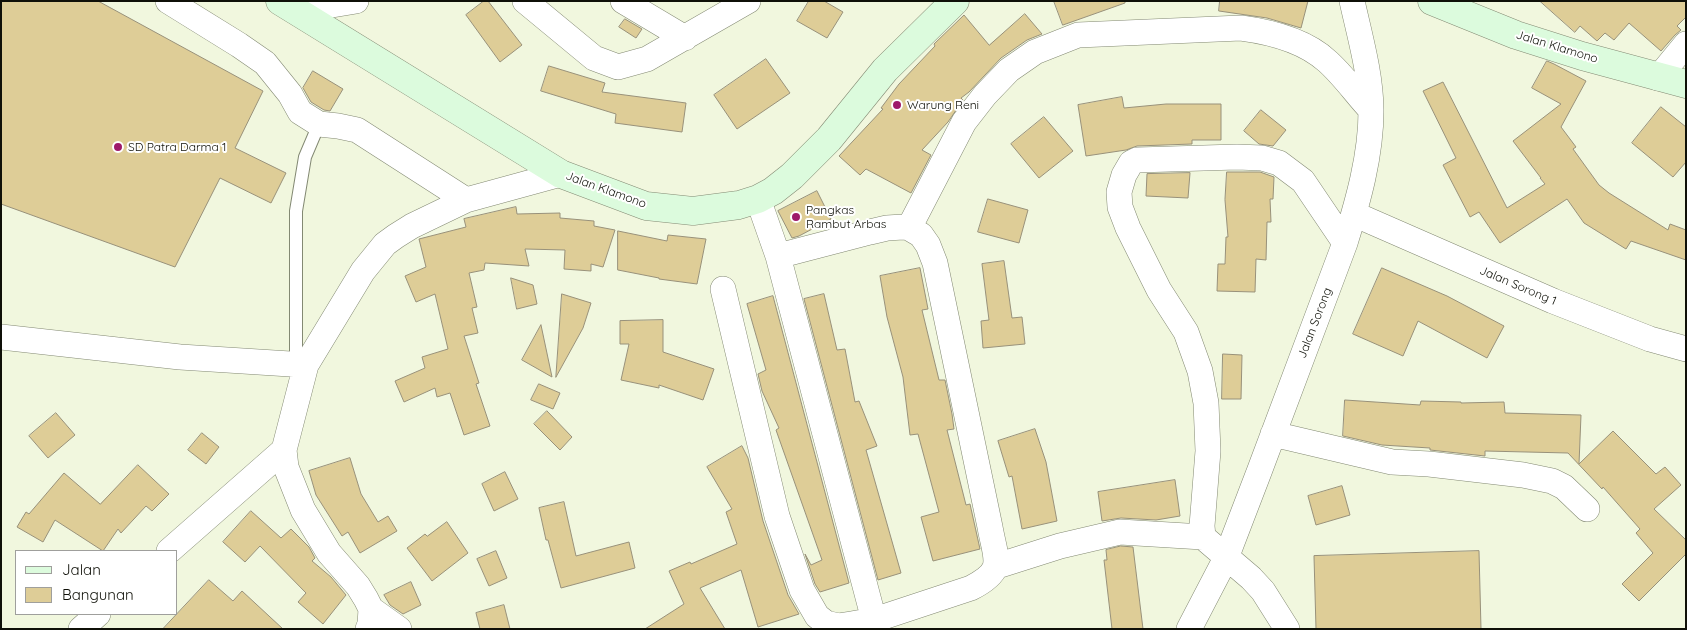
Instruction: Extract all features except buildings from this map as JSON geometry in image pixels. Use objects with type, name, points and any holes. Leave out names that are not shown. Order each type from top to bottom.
[{"type":"main road","name":"Jalan Klamono","points":[[288,6],[561,174],[646,206],[692,212],[739,205],[758,199],[773,191],[792,176],[829,139],[885,70],[955,1]]},
{"type":"main road","name":"Jalan Klamono","points":[[1432,1],[1516,35],[1658,78],[1686,84]]},
{"type":"street","points":[[168,1],[240,45],[265,63],[290,94],[300,112],[319,124],[357,130],[466,200]]},
{"type":"street","points":[[288,6],[356,1]]},
{"type":"street","points":[[525,1],[594,58],[618,67],[648,59],[748,1]]},
{"type":"street","points":[[623,1],[685,38]]},
{"type":"street","name":"Jalan Sorong","points":[[1189,629],[1226,558],[1345,243],[1354,214],[1366,165],[1371,110],[1370,90],[1352,1]]},
{"type":"street","points":[[909,228],[964,122],[985,94],[1009,70],[1035,52],[1078,35],[1242,28],[1267,32],[1301,44],[1326,60],[1371,110]]},
{"type":"street","points":[[1658,78],[1686,44]]},
{"type":"street","points":[[1203,537],[1202,526],[1208,451],[1206,403],[1200,371],[1186,332],[1159,290],[1128,228],[1120,207],[1119,192],[1124,175],[1131,163],[1137,160],[1237,157],[1262,158],[1279,163],[1303,181],[1345,243]]},
{"type":"street","points":[[399,629],[370,619],[358,586],[329,553],[303,510],[286,467],[284,450],[301,365],[363,271],[385,244],[412,226],[466,200],[561,174]]},
{"type":"street","points":[[758,199],[778,256],[874,620]]},
{"type":"street","name":"Jalan Sorong 1","points":[[1354,214],[1553,301],[1650,339],[1686,349]]},
{"type":"street","points":[[722,289],[777,516],[802,590],[817,616],[826,624],[838,626],[874,620],[971,588],[985,581],[993,574],[997,566],[934,263],[928,245],[921,235],[909,228],[879,230],[778,256]]},
{"type":"street","points":[[1,337],[180,357],[301,365]]},
{"type":"street","points":[[1273,434],[1392,462],[1429,464],[1523,475],[1552,481],[1564,487],[1587,509]]},
{"type":"street","points":[[170,550],[284,450]]},
{"type":"street","points":[[997,566],[1060,546],[1120,532],[1203,537],[1263,591],[1287,629]]},
{"type":"street","points":[[81,629],[97,615]]},
{"type":"lane","points":[[301,365],[296,211],[305,157],[319,124]]},
{"type":"place","name":"Warung Reni","points":[[897,105]]},
{"type":"place","name":"SD Patra Darma 1","points":[[118,147]]},
{"type":"place","name":"Pangkas Rambut Arbas","points":[[796,217]]}]
